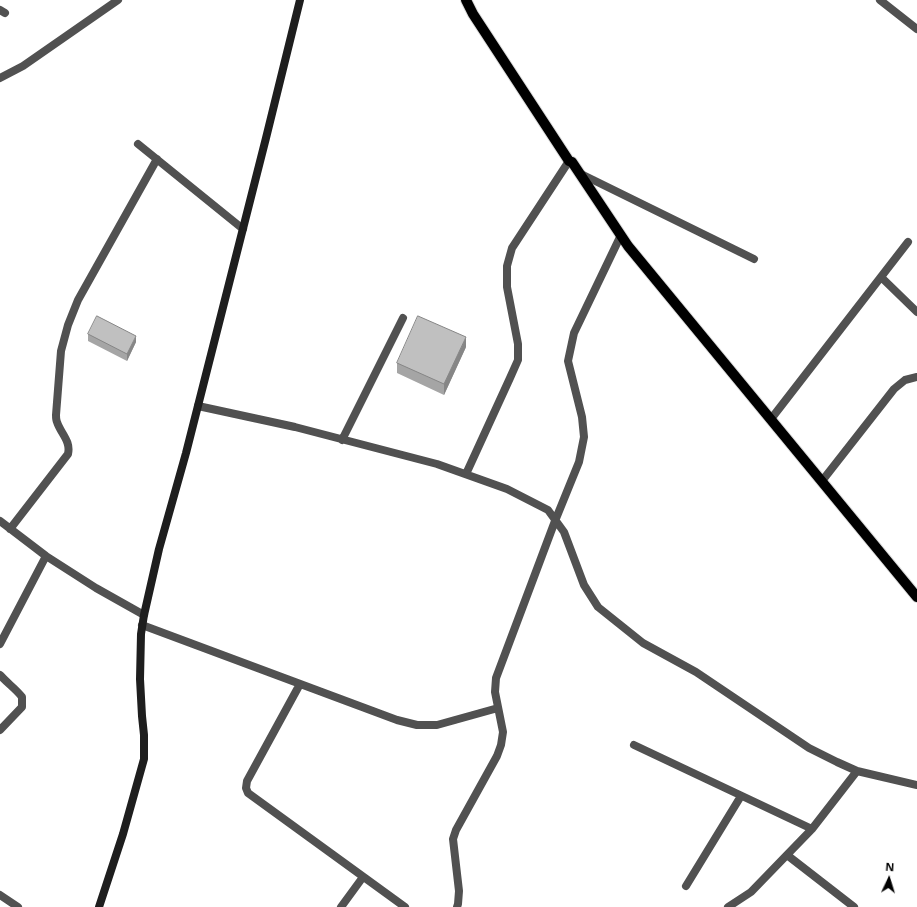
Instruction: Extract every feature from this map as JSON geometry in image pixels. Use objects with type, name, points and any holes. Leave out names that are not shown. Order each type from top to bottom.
[{"type":"main road","points":[[99,907],[123,834],[144,759],[140,679],[141,634],[144,615],[159,550],[198,406],[300,0]]},
{"type":"main road","points":[[466,0],[473,14],[569,161],[572,162],[579,172],[628,246],[916,595]]},
{"type":"street","points":[[0,78],[23,66],[118,0]]},
{"type":"street","points":[[880,0],[917,29]]},
{"type":"street","points":[[138,144],[243,229]]},
{"type":"street","points":[[10,529],[68,454],[68,443],[57,422],[56,416],[61,351],[68,325],[78,300],[157,159]]},
{"type":"street","points":[[466,474],[518,360],[518,344],[507,287],[507,266],[512,248],[569,161]]},
{"type":"street","points":[[579,172],[754,259]]},
{"type":"street","points":[[457,907],[459,891],[453,839],[456,830],[497,756],[501,745],[503,732],[495,692],[496,678],[555,521],[579,462],[584,437],[582,417],[568,361],[574,333],[621,235]]},
{"type":"street","points":[[771,419],[908,242]]},
{"type":"street","points":[[881,277],[917,312]]},
{"type":"street","points":[[342,440],[403,318]]},
{"type":"street","points":[[822,482],[894,389],[905,380],[917,377]]},
{"type":"street","points":[[198,406],[295,427],[437,464],[507,489],[548,510],[564,532],[584,585],[598,607],[643,642],[696,672],[809,748],[857,770],[917,785]]},
{"type":"street","points":[[0,521],[46,556],[96,588],[144,615]]},
{"type":"street","points":[[0,644],[46,556]]},
{"type":"street","points":[[142,625],[397,720],[417,725],[437,725],[498,708]]},
{"type":"street","points":[[0,675],[18,691],[22,697],[22,707],[0,730]]},
{"type":"street","points":[[300,684],[247,781],[246,788],[248,793],[405,907]]},
{"type":"street","points":[[634,746],[812,829]]},
{"type":"street","points":[[728,907],[751,892],[812,829],[857,770]]},
{"type":"street","points":[[686,886],[741,796]]},
{"type":"street","points":[[787,855],[854,907]]},
{"type":"street","points":[[341,907],[363,877]]},
{"type":"street","points":[[0,895],[18,907]]},
{"type":"building","points":[[97,316],[136,336],[127,354],[88,334]]},
{"type":"building","points":[[418,316],[466,337],[444,384],[397,363]]}]
